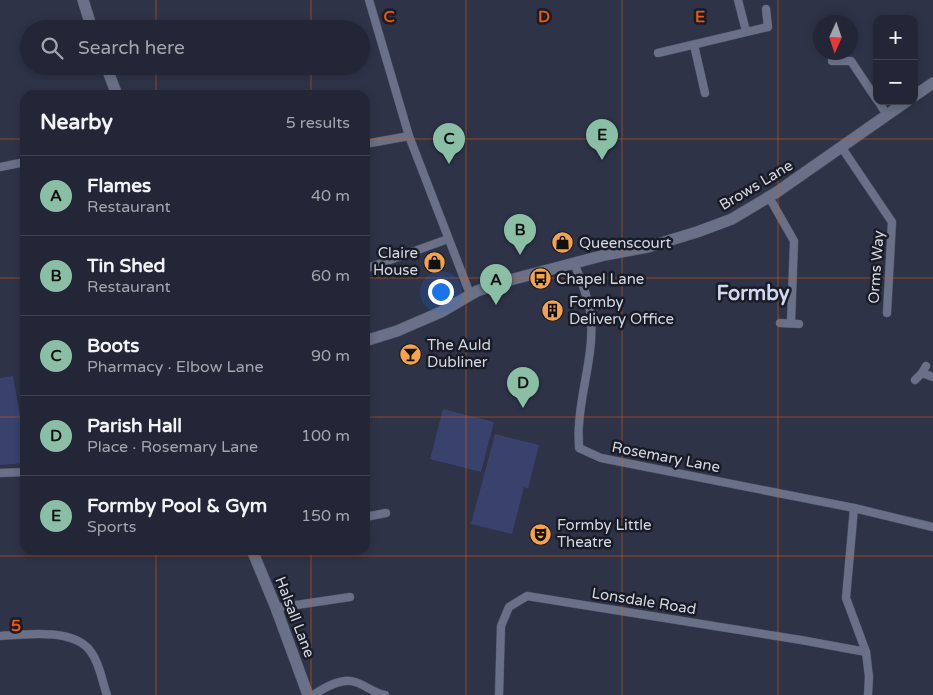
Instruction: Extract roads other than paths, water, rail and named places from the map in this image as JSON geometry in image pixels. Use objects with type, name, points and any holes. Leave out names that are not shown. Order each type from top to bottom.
[{"type":"street","points":[[83,0],[89,20]]},
{"type":"street","points":[[369,0],[409,136],[470,294]]},
{"type":"street","points":[[738,0],[746,31]]},
{"type":"street","points":[[658,53],[768,27],[766,9]]},
{"type":"street","points":[[694,45],[705,93]]},
{"type":"street","points":[[832,60],[851,61],[873,94]]},
{"type":"street","points":[[109,75],[115,90]]},
{"type":"street","points":[[918,93],[933,83]]},
{"type":"street","points":[[880,105],[887,115]]},
{"type":"street","name":"Brows Lane","points":[[574,263],[648,247],[732,219],[769,197],[842,148],[901,105]]},
{"type":"street","points":[[370,143],[409,136]]},
{"type":"street","name":"Orms Way","points":[[842,148],[892,222],[887,313]]},
{"type":"street","points":[[0,166],[20,163]]},
{"type":"street","points":[[769,197],[794,241],[795,324],[780,323]]},
{"type":"street","points":[[370,268],[448,239]]},
{"type":"street","points":[[370,340],[441,312],[470,294],[506,281],[574,263]]},
{"type":"street","name":"Rosemary Lane","points":[[574,263],[590,312],[588,368],[579,425],[580,448],[601,458],[854,508],[933,527]]},
{"type":"street","points":[[915,380],[924,369],[933,377]]},
{"type":"street","points":[[0,473],[20,472]]},
{"type":"street","points":[[854,508],[846,598],[866,652],[869,677],[868,695]]},
{"type":"street","points":[[370,516],[386,513]]},
{"type":"street","name":"Halsall Lane","points":[[254,555],[308,695]]},
{"type":"street","name":"Lonsdale Road","points":[[499,695],[500,626],[509,607],[527,596],[792,638],[866,652]]},
{"type":"street","points":[[276,608],[350,597]]},
{"type":"street","points":[[0,636],[43,634],[66,636],[84,643],[97,663],[107,695]]},
{"type":"street","points":[[313,695],[328,687],[354,681],[373,692],[385,695]]},
{"type":"place","name":"Formby Pool & Gym","points":[[602,160]]},
{"type":"place","name":"Boots","points":[[449,164]]},
{"type":"place","name":"Queenscourt","points":[[563,243]]},
{"type":"place","name":"Tin Shed","points":[[520,255]]},
{"type":"place","name":"Claire House","points":[[434,262]]},
{"type":"place","name":"Chapel Lane","points":[[540,279]]},
{"type":"place","name":"Flames","points":[[496,305]]},
{"type":"place","name":"Formby Delivery Office","points":[[553,311]]},
{"type":"place","name":"The Auld Dubliner","points":[[411,354]]},
{"type":"place","name":"Parish Hall","points":[[523,408]]},
{"type":"place","name":"Formby Little Theatre","points":[[541,534]]},
{"type":"district","name":"Formby","points":[[753,293]]}]
